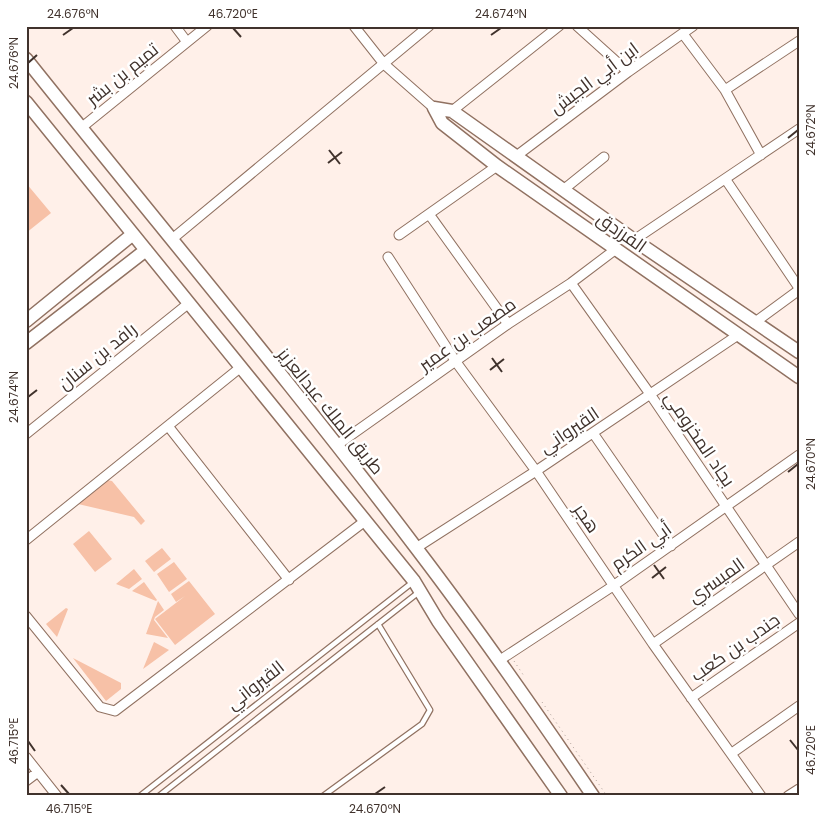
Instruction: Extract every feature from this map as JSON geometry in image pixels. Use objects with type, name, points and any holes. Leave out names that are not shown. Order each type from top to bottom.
[{"type":"main road","name":"طريق الملك عبدالعزيز","points":[[26,59],[505,657],[593,796]]},
{"type":"main road","points":[[26,102],[417,586],[438,621],[561,796]]},
{"type":"main road","name":"الفرزدق","points":[[434,108],[452,111],[634,240],[799,352]]},
{"type":"main road","name":"الفرزدق","points":[[434,108],[442,123],[497,166],[799,377]]},
{"type":"main road","points":[[26,321],[133,234]]},
{"type":"main road","points":[[26,344],[146,250]]},
{"type":"main road","points":[[98,262],[111,278]]},
{"type":"street","points":[[175,26],[187,42]]},
{"type":"street","name":"تميم بن بشر","points":[[81,128],[207,26]]},
{"type":"street","name":"الفرزدق","points":[[354,26],[384,64],[434,108]]},
{"type":"street","points":[[171,240],[429,26]]},
{"type":"street","points":[[452,111],[559,26]]},
{"type":"street","points":[[577,26],[628,72]]},
{"type":"street","name":"ابن أبي الجيش","points":[[515,157],[628,72],[694,26]]},
{"type":"street","points":[[683,34],[725,90],[761,155]]},
{"type":"street","points":[[725,90],[799,41]]},
{"type":"street","points":[[634,240],[726,180],[799,129]]},
{"type":"street","points":[[563,190],[604,157]]},
{"type":"street","points":[[399,235],[497,166]]},
{"type":"street","points":[[726,180],[799,289],[754,323]]},
{"type":"street","points":[[429,214],[508,324]]},
{"type":"street","name":"مصعب بن عمير","points":[[337,446],[508,324],[571,283],[616,249]]},
{"type":"street","name":"هجر","points":[[388,257],[456,362],[536,471],[652,644],[761,796]]},
{"type":"street","name":"بجاد المخزومي","points":[[571,283],[650,394],[767,564],[799,614]]},
{"type":"street","name":"رافد بن سنان","points":[[26,434],[189,303]]},
{"type":"street","name":"القيرواني","points":[[416,548],[593,434],[738,335]]},
{"type":"street","points":[[26,540],[240,367]]},
{"type":"street","points":[[168,426],[289,580]]},
{"type":"street","points":[[593,434],[671,546]]},
{"type":"street","name":"أبي الكرم","points":[[505,657],[671,546],[799,455]]},
{"type":"street","points":[[26,616],[100,707],[115,712],[365,521]]},
{"type":"street","name":"الميسري","points":[[652,644],[799,542]]},
{"type":"street","name":"جندب بن كعب","points":[[691,698],[799,623]]},
{"type":"street","points":[[732,753],[799,706]]},
{"type":"street","points":[[26,757],[57,796]]},
{"type":"street","points":[[26,781],[38,772]]},
{"type":"street","points":[[788,796],[799,789]]},
{"type":"lane","name":"القيرواني","points":[[159,796],[378,624],[417,586]]},
{"type":"lane","name":"القيرواني","points":[[140,796],[417,586]]},
{"type":"lane","points":[[323,796],[422,724],[430,710],[378,624]]},
{"type":"path","points":[[505,657],[524,677]]},
{"type":"path","points":[[541,700],[607,796]]},
{"type":"shaded area","points":[[26,183],[51,213],[26,233]]},
{"type":"shaded area","points":[[107,480],[112,481],[145,521],[141,525],[134,517],[78,504]]},
{"type":"shaded area","points":[[89,531],[112,559],[95,572],[73,544]]},
{"type":"shaded area","points":[[162,548],[171,559],[154,572],[145,561]]},
{"type":"shaded area","points":[[174,562],[187,579],[169,592],[157,574]]},
{"type":"shaded area","points":[[134,569],[142,579],[129,589],[116,584]]},
{"type":"shaded area","points":[[189,581],[215,614],[175,645],[155,619],[185,596],[176,602],[171,594]]},
{"type":"shaded area","points":[[144,582],[157,600],[156,601],[132,591]]},
{"type":"shaded area","points":[[158,601],[164,610],[154,620],[168,638],[146,634]]},
{"type":"shaded area","points":[[66,608],[68,609],[57,637],[46,624]]},
{"type":"shaded area","points":[[154,642],[169,650],[143,669]]},
{"type":"shaded area","points":[[73,658],[121,683],[121,689],[106,701]]}]
